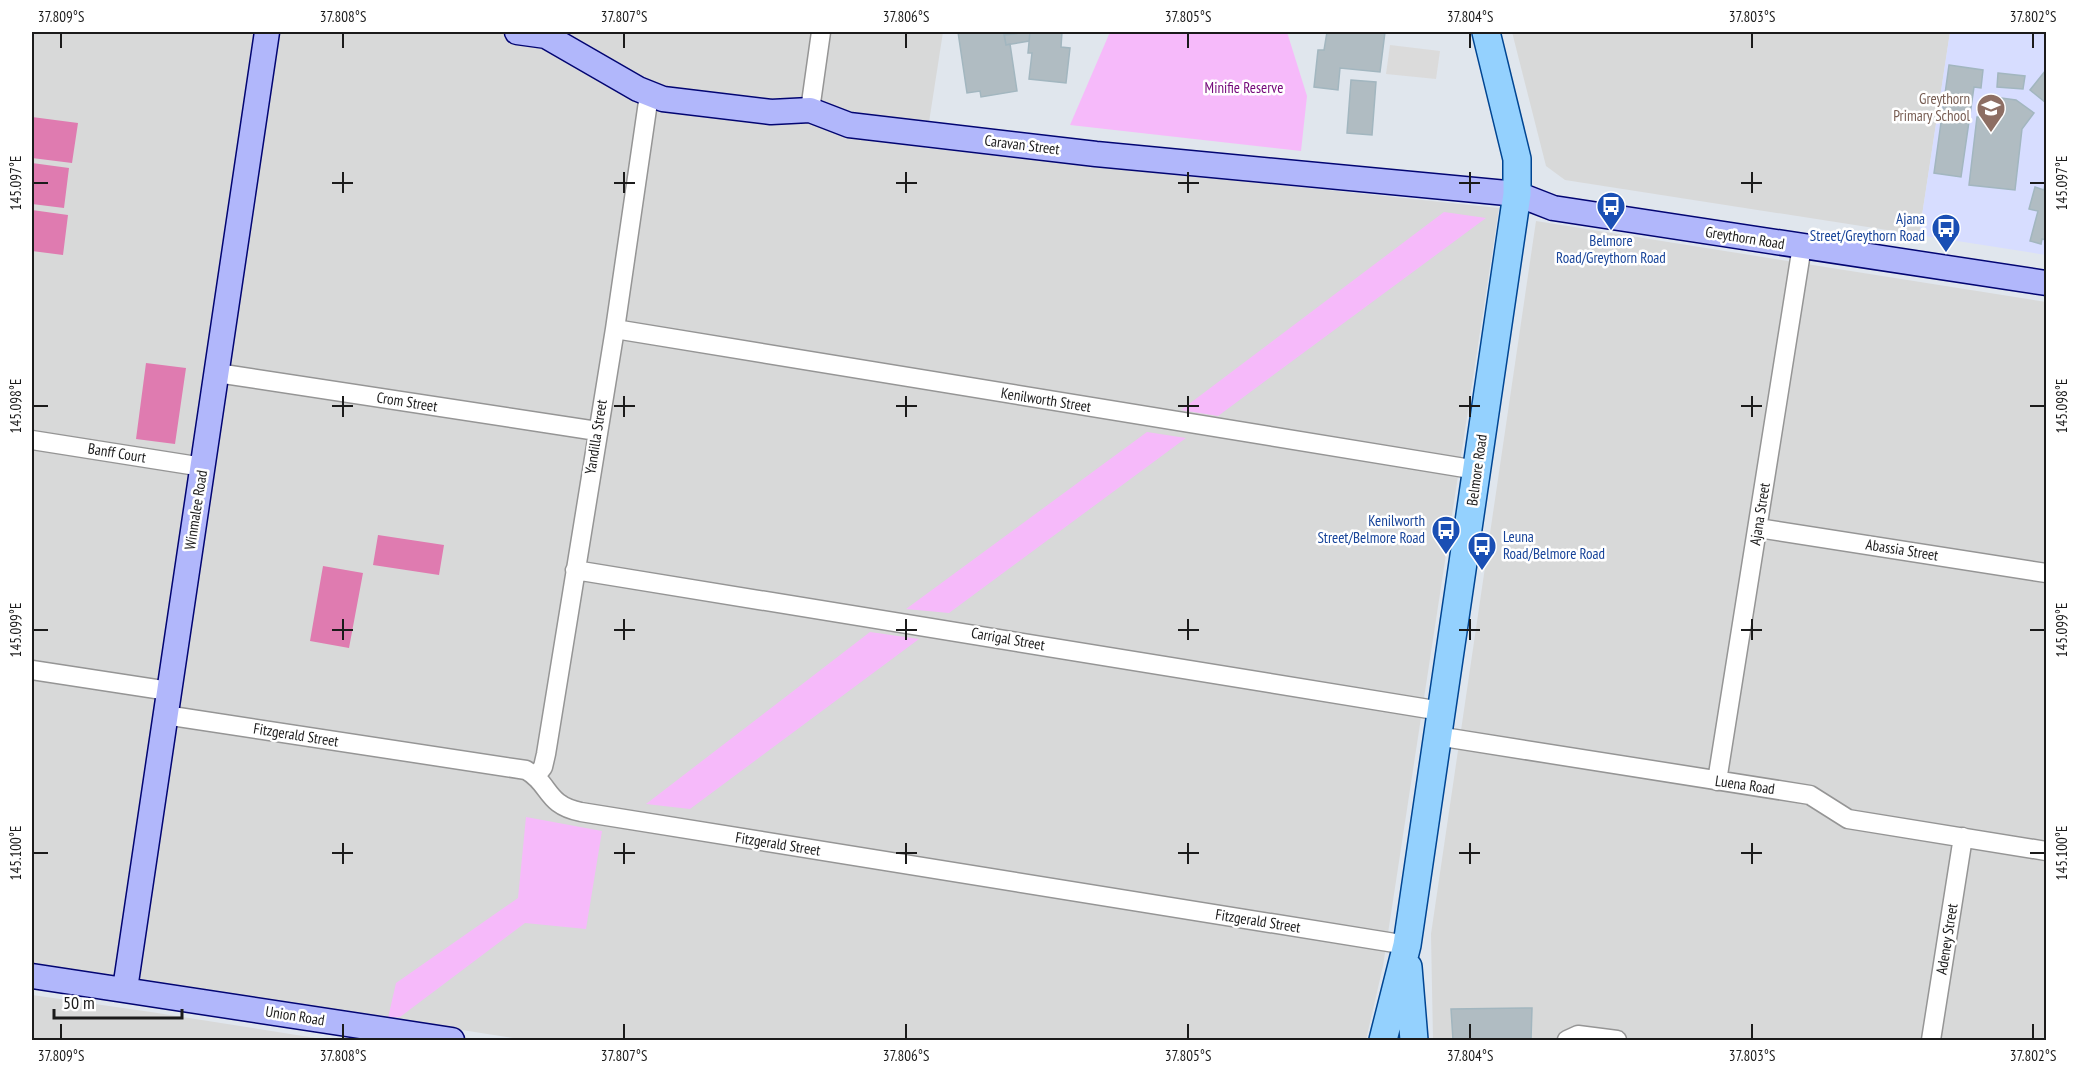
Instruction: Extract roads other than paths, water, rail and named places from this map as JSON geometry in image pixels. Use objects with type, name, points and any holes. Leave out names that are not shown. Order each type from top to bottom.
[{"type":"main road","name":"Belmore Road","points":[[1383,1041],[1407,945],[1517,194],[1517,159],[1486,32]]},
{"type":"main road","name":"Belmore Road","points":[[1407,945],[1414,1041]]},
{"type":"street","name":"Winmalee Road","points":[[125,989],[267,32]]},
{"type":"street","points":[[517,32],[547,34]]},
{"type":"street","points":[[810,110],[821,32]]},
{"type":"street","name":"Caravan Street","points":[[547,34],[649,95],[663,99],[771,112],[810,110],[849,125],[1096,154],[1517,194]]},
{"type":"street","name":"Yandilla Street","points":[[536,776],[544,760],[615,329],[649,95]]},
{"type":"street","name":"Greythorn Road","points":[[1517,194],[1553,207],[2046,283]]},
{"type":"street","name":"Ajana Street","points":[[1717,781],[1802,246]]},
{"type":"street","name":"Kenilworth Street","points":[[615,329],[1476,470]]},
{"type":"street","name":"Crom Street","points":[[216,373],[597,431]]},
{"type":"street","name":"Banff Court","points":[[32,440],[203,467]]},
{"type":"street","name":"Abassia Street","points":[[1758,528],[2046,573]]},
{"type":"street","name":"Carrigal Street","points":[[575,570],[1439,723]]},
{"type":"street","points":[[32,670],[169,691]]},
{"type":"street","name":"Fitzgerald Street","points":[[165,714],[526,770],[536,776],[553,801],[565,809],[581,812],[1407,945]]},
{"type":"street","name":"Luena Road","points":[[1439,723],[1717,781],[1810,795],[1848,819],[2046,851]]},
{"type":"street","name":"Adeney Street","points":[[1931,1041],[1963,837]]},
{"type":"street","name":"Union Road","points":[[32,976],[452,1041]]},
{"type":"street","points":[[1568,1041],[1578,1035],[1617,1041]]},
{"type":"place","name":"Greythorn Primary School","points":[[1991,134]]},
{"type":"place","name":"Belmore Road/Greythorn Road","points":[[1611,232]]},
{"type":"place","name":"Ajana Street/Greythorn Road","points":[[1946,254]]},
{"type":"place","name":"Kenilworth Street/Belmore Road","points":[[1446,556]]},
{"type":"place","name":"Leuna Road/Belmore Road","points":[[1482,572]]},
{"type":"park label","name":"Minifie Reserve","points":[[1244,88]]}]
